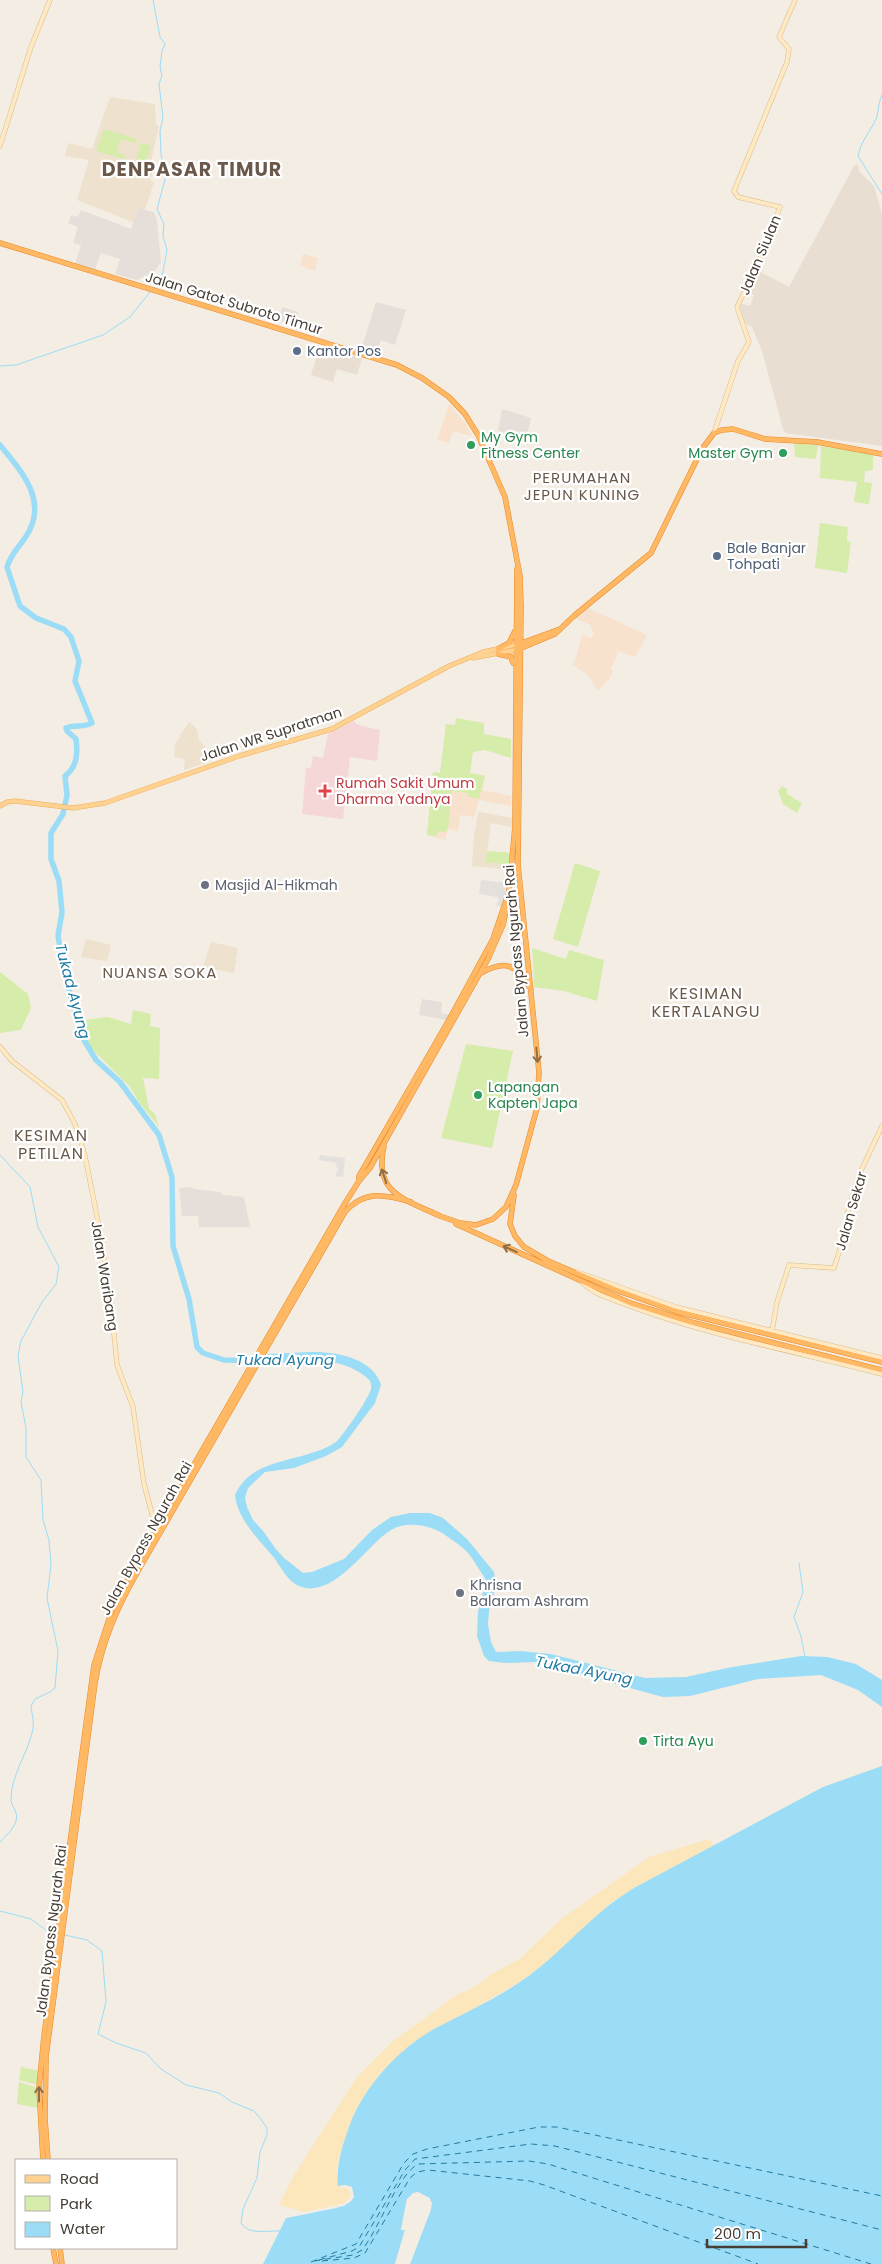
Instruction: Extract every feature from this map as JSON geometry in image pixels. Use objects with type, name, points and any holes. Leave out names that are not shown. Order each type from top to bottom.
[{"type":"highway","name":"Jalan Gatot Subroto Timur","points":[[0,243],[390,362],[414,373],[449,397],[470,420],[502,490],[512,530],[517,565],[518,646]]},
{"type":"highway","points":[[714,433],[722,430],[733,430],[765,438],[817,442],[882,454]]},
{"type":"highway","name":"Jalan WR Supratman","points":[[518,646],[555,634],[651,553],[705,444],[714,433]]},
{"type":"highway","points":[[519,625],[526,637],[538,639]]},
{"type":"highway","points":[[498,652],[510,642],[519,625]]},
{"type":"highway","points":[[521,667],[526,649],[538,639]]},
{"type":"highway","name":"Jalan Bypass Ngurah Rai","points":[[262,1353],[359,1181],[367,1173],[480,973],[499,935],[506,914],[512,867],[521,667],[518,646]]},
{"type":"highway","name":"Jalan Bypass Ngurah Rai","points":[[515,1188],[533,1128],[539,1095],[531,990],[518,872],[515,672],[518,646]]},
{"type":"highway","points":[[498,652],[511,656],[515,672]]},
{"type":"highway","name":"Jalan Bypass Ngurah Rai","points":[[359,1181],[359,1176],[489,947],[507,899]]},
{"type":"highway","points":[[480,973],[496,965],[507,965],[519,973],[531,990]]},
{"type":"highway","name":"Jalan Bypass Ngurah Rai","points":[[387,1137],[382,1158],[382,1175],[391,1189],[437,1215]]},
{"type":"highway","points":[[437,1215],[460,1223],[480,1224],[493,1219],[500,1212],[508,1203],[515,1188]]},
{"type":"highway","points":[[515,1188],[510,1219],[511,1228],[515,1236],[535,1254],[621,1292],[678,1312],[772,1332],[882,1362]]},
{"type":"highway","name":"Jalan Bypass Ngurah Rai","points":[[43,2159],[39,2086],[88,1725],[97,1669],[108,1631],[122,1599],[159,1531],[338,1222],[349,1207],[361,1198],[378,1194],[411,1202]]},
{"type":"highway","points":[[437,1215],[613,1296],[670,1316],[882,1372]]},
{"type":"highway","points":[[575,1272],[579,1280]]},
{"type":"highway","name":"Jalan Bypass Ngurah Rai","points":[[48,2159],[46,2070],[57,1951]]},
{"type":"highway","points":[[54,2249],[56,2264]]},
{"type":"highway","points":[[60,2249],[62,2264]]},
{"type":"main road","name":"Jalan WR Supratman","points":[[0,806],[7,802],[15,801],[67,807],[98,805],[239,756],[332,729],[430,676],[483,652],[498,652],[518,646]]},
{"type":"street","points":[[0,146],[31,47],[50,0]]},
{"type":"street","name":"Jalan Siulan","points":[[714,433],[738,361],[749,342],[737,307],[765,248],[780,207],[738,197],[734,191],[788,60],[789,48],[779,37],[795,0]]},
{"type":"street","name":"Jalan Waribang","points":[[0,1047],[12,1061],[62,1100],[70,1112],[77,1129],[85,1156],[101,1237],[118,1365],[133,1408],[144,1484],[159,1531]]},
{"type":"street","name":"Jalan Sekar","points":[[772,1332],[777,1302],[788,1265],[833,1269],[846,1229],[848,1211],[860,1172],[882,1126]]},
{"type":"street","points":[[857,1354],[882,1358]]},
{"type":"shaded area","points":[[110,97],[155,104],[156,125],[159,126],[151,162],[155,163],[150,180],[154,182],[145,210],[138,208],[133,222],[77,200],[89,160],[65,156],[68,143],[92,149]]},
{"type":"shaded area","points":[[858,164],[859,171],[874,186],[882,214],[882,446],[786,433],[783,429],[762,351],[752,327],[746,324],[740,308],[741,304],[750,306],[754,295],[747,292],[757,270],[789,287],[854,166]]},
{"type":"shaded area","points":[[138,208],[154,212],[157,220],[161,262],[155,271],[137,280],[115,274],[120,259],[101,253],[95,269],[75,264],[81,245],[73,243],[78,227],[68,223],[71,215],[78,217],[81,210],[131,229]]},
{"type":"shaded area","points":[[303,254],[318,258],[315,271],[300,266]]},
{"type":"shaded area","points":[[376,302],[406,310],[395,345],[381,340],[377,352],[362,347]]},
{"type":"shaded area","points":[[282,307],[298,312],[296,326],[278,321]]},
{"type":"shaded area","points":[[320,346],[362,358],[357,375],[337,369],[333,382],[311,375]]},
{"type":"shaded area","points":[[449,404],[466,424],[472,436],[453,431],[449,443],[437,440]]},
{"type":"shaded area","points":[[502,409],[531,418],[526,440],[498,431]]},
{"type":"shaded area","points":[[588,608],[647,635],[635,657],[616,650],[618,652],[611,669],[613,671],[610,678],[598,691],[588,675],[572,664],[575,661],[582,635],[591,638],[594,633],[590,625],[575,618]]},
{"type":"shaded area","name":"Rumah Sakit Umum Dharma Yadnya","points":[[354,721],[358,725],[380,730],[377,761],[350,757],[343,819],[302,814],[306,768],[311,768],[313,756],[323,758],[328,734]]},
{"type":"shaded area","points":[[189,722],[197,729],[199,740],[206,748],[209,762],[184,770],[185,759],[174,757],[175,744]]},
{"type":"shaded area","points":[[442,762],[471,766],[470,773],[485,776],[482,790],[511,796],[511,806],[479,800],[474,817],[460,815],[458,831],[448,829],[445,840],[427,835],[433,772],[440,773]]},
{"type":"shaded area","points":[[478,813],[512,818],[512,827],[491,823],[486,861],[510,865],[510,870],[472,866],[474,835]]},
{"type":"shaded area","points":[[481,880],[508,883],[502,907],[496,905],[499,900],[497,897],[479,894]]},
{"type":"shaded area","points":[[86,939],[111,945],[107,961],[81,957]]},
{"type":"shaded area","points":[[211,942],[238,948],[234,973],[203,967]]},
{"type":"shaded area","points":[[422,999],[442,1002],[441,1013],[450,1015],[447,1020],[419,1015]]},
{"type":"shaded area","points":[[320,1155],[345,1158],[343,1177],[335,1176],[339,1168],[336,1167],[337,1163],[319,1160]]},
{"type":"shaded area","points":[[190,1187],[221,1192],[222,1195],[244,1197],[250,1227],[199,1227],[198,1216],[182,1216],[179,1188]]},
{"type":"green space","points":[[104,129],[137,139],[136,143],[120,139],[117,153],[125,155],[124,159],[96,151]]},
{"type":"green space","points":[[141,143],[151,146],[146,163],[136,161]]},
{"type":"green space","points":[[794,443],[818,445],[816,459],[795,457]]},
{"type":"green space","points":[[821,446],[873,454],[873,470],[865,471],[864,482],[872,483],[869,504],[854,502],[857,482],[820,478]]},
{"type":"green space","points":[[820,523],[848,527],[847,541],[851,542],[847,573],[815,568]]},
{"type":"green space","points":[[456,718],[484,723],[484,734],[511,739],[511,758],[485,750],[473,752],[470,773],[485,776],[479,799],[467,796],[468,793],[452,791],[448,829],[446,832],[438,831],[437,836],[427,835],[433,772],[440,773],[446,724],[455,725]]},
{"type":"green space","points":[[782,786],[787,789],[787,794],[802,803],[797,813],[783,804],[778,791]]},
{"type":"green space","points":[[487,851],[512,853],[510,865],[486,862]]},
{"type":"green space","points":[[575,863],[600,871],[578,947],[553,939]]},
{"type":"green space","points":[[532,948],[566,959],[569,950],[604,960],[597,1001],[564,991],[534,987]]},
{"type":"green space","points":[[0,972],[28,994],[31,1008],[21,1030],[0,1033]]},
{"type":"green space","points":[[133,1010],[151,1014],[150,1026],[160,1028],[159,1079],[143,1078],[149,1109],[155,1114],[159,1127],[139,1102],[130,1087],[90,1047],[86,1038],[83,1020],[108,1017],[131,1024]]},
{"type":"green space","name":"Lapangan Kapten Japa","points":[[466,1044],[513,1051],[492,1148],[441,1138]]},
{"type":"green space","points":[[21,2067],[40,2071],[39,2085],[19,2080]]},
{"type":"green space","points":[[19,2082],[38,2088],[38,2108],[17,2104]]},
{"type":"sand","points":[[709,1839],[715,1846],[613,1901],[555,1956],[527,1977],[472,2010],[432,2030],[380,2073],[355,2111],[339,2157],[336,2172],[352,2187],[351,2201],[308,2213],[279,2205],[294,2175],[357,2077],[393,2041],[458,1994],[470,1990],[492,1974],[521,1958],[560,1920],[649,1857]]},
{"type":"water","points":[[310,1352],[341,1355],[362,1362],[377,1376],[381,1385],[375,1403],[342,1447],[326,1456],[294,1468],[265,1472],[248,1488],[245,1498],[253,1520],[284,1558],[303,1573],[312,1572],[344,1559],[372,1530],[391,1517],[410,1513],[430,1513],[443,1518],[467,1539],[494,1572],[496,1586],[489,1611],[488,1624],[491,1642],[496,1652],[519,1651],[551,1654],[645,1678],[686,1677],[732,1667],[801,1656],[827,1657],[856,1664],[882,1680],[882,1707],[858,1690],[821,1675],[758,1679],[690,1696],[663,1697],[583,1675],[564,1667],[537,1662],[505,1663],[489,1661],[484,1656],[477,1636],[478,1612],[486,1580],[463,1548],[442,1533],[424,1526],[410,1525],[391,1530],[348,1570],[323,1586],[310,1588],[297,1585],[289,1579],[243,1519],[235,1495],[243,1482],[266,1466],[309,1454],[336,1442],[369,1394],[371,1385],[368,1379],[362,1374],[338,1363],[314,1361],[262,1364],[268,1354]]},
{"type":"water","points":[[882,1766],[882,2264],[410,2264],[432,2202],[418,2192],[407,2199],[401,2230],[405,2230],[395,2264],[263,2264],[286,2218],[336,2208],[351,2201],[352,2187],[338,2186],[340,2156],[349,2127],[355,2112],[372,2084],[407,2048],[434,2029],[519,1983],[606,1908],[634,1888],[823,1787]]},
{"type":"pier","points":[[344,2185],[352,2187],[354,2197],[344,2206],[286,2218],[287,2215],[343,2204],[351,2196],[348,2188],[336,2188]]},
{"type":"pier","points":[[418,2192],[430,2198],[431,2209],[410,2264],[407,2264],[429,2203],[423,2196],[418,2195],[410,2200],[404,2227],[407,2230],[397,2264],[395,2264],[405,2230],[401,2230],[407,2199],[413,2193]]},
{"type":"waterway","points":[[153,0],[160,37],[165,44],[162,51],[160,67],[162,76],[159,84],[163,117],[160,131],[161,154],[166,176],[157,209],[164,224],[163,236],[167,250],[161,282],[153,289]]},
{"type":"waterway","points":[[882,95],[876,119],[863,141],[858,156],[882,194]]},
{"type":"waterway","points":[[0,366],[16,365],[103,335],[130,317],[150,292]]},
{"type":"waterway","name":"Tukad Ayung","points":[[0,445],[17,466],[30,488],[35,512],[32,525],[7,567],[20,606],[36,618],[64,629],[71,637],[79,661],[75,681],[92,723],[66,728],[76,739],[77,755],[72,769],[65,776],[67,795],[63,814],[51,833],[51,859],[59,881],[62,912],[58,936],[71,999],[84,1040],[96,1060],[120,1082],[159,1135],[172,1177],[173,1246],[189,1299],[197,1347],[203,1353],[224,1360],[270,1361]]},
{"type":"waterway","points":[[0,1155],[30,1187],[38,1227],[59,1267],[56,1284],[42,1302],[21,1341],[18,1356],[23,1392],[21,1402],[26,1428],[26,1457],[41,1480],[43,1520],[49,1540],[51,1565],[47,1598],[58,1651],[55,1688],[35,1699],[31,1706],[33,1729],[12,1790],[11,1802],[17,1818],[11,1830],[0,1842]]},
{"type":"waterway","points":[[799,1563],[803,1592],[794,1617],[801,1636],[805,1657]]},
{"type":"waterway","points":[[0,1911],[31,1919],[50,1933],[56,1934]]},
{"type":"waterway","points":[[65,1935],[87,1940],[102,1951],[106,2002],[98,2034],[116,2043],[146,2053],[161,2069],[186,2085],[219,2093],[232,2102],[254,2111],[260,2118],[267,2128],[267,2135],[260,2152],[257,2178],[243,2209],[241,2223],[249,2230],[259,2232],[281,2231]]},
{"type":"ferry route","points":[[311,2262],[356,2244],[404,2163],[413,2154],[427,2149],[539,2127],[557,2127],[882,2196]]},
{"type":"ferry route","points":[[319,2260],[352,2251],[359,2247],[405,2170],[415,2159],[531,2144],[555,2146],[882,2230]]},
{"type":"ferry route","points":[[314,2261],[353,2255],[362,2250],[403,2180],[410,2170],[418,2164],[529,2161],[548,2164],[871,2264]]},
{"type":"ferry route","points":[[322,2261],[354,2258],[365,2253],[410,2178],[417,2172],[428,2170],[530,2181],[758,2264]]},
{"type":"place","name":"Kantor Pos","points":[[297,351]]},
{"type":"place","name":"My Gym Fitness Center","points":[[471,445]]},
{"type":"place","name":"Master Gym","points":[[783,453]]},
{"type":"place","name":"Bale Banjar Tohpati","points":[[717,556]]},
{"type":"place","name":"Rumah Sakit Umum Dharma Yadnya","points":[[325,791]]},
{"type":"place","name":"Masjid Al-Hikmah","points":[[205,885]]},
{"type":"place","name":"Lapangan Kapten Japa","points":[[478,1095]]},
{"type":"place","name":"Khrisna Balaram Ashram","points":[[460,1593]]},
{"type":"place","name":"Tirta Ayu","points":[[643,1741]]},
{"type":"district","name":"DENPASAR TIMUR","points":[[192,169]]},
{"type":"district","name":"PERUMAHAN JEPUN KUNING","points":[[582,486]]},
{"type":"district","name":"NUANSA SOKA","points":[[160,972]]},
{"type":"district","name":"KESIMAN KERTALANGU","points":[[706,1002]]},
{"type":"district","name":"KESIMAN PETILAN","points":[[51,1144]]}]
